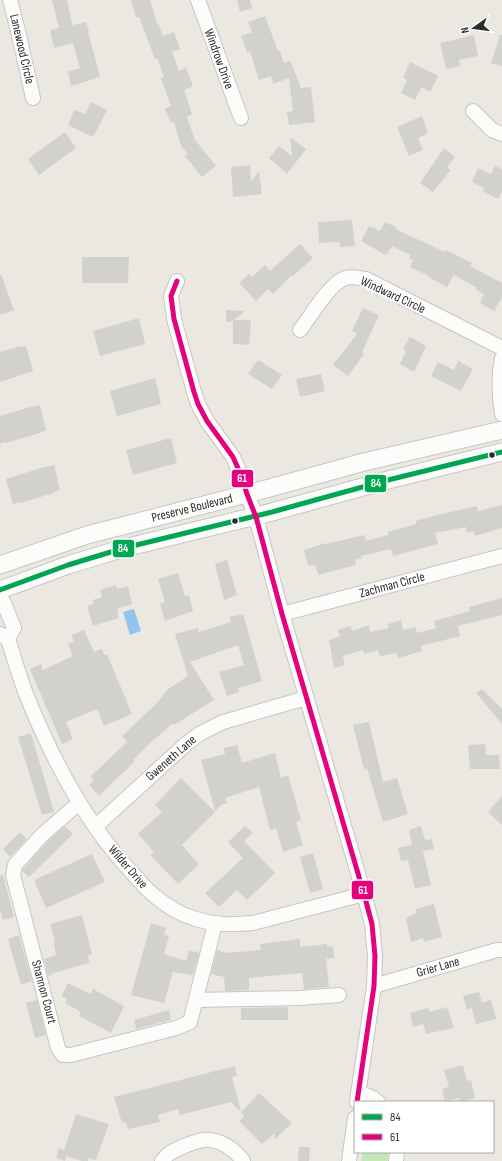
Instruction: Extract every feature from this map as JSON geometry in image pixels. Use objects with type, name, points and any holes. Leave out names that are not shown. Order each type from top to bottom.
[{"type":"street","name":"Lanewood Circle","points":[[10,0],[33,98]]},
{"type":"street","name":"Windrow Drive","points":[[198,0],[241,118]]},
{"type":"street","points":[[472,111],[492,130],[502,134]]},
{"type":"street","name":"Windward Circle","points":[[300,330],[337,282],[346,277],[357,277],[366,279],[502,348]]},
{"type":"street","points":[[177,281],[171,296],[174,320],[198,404],[233,457],[256,516],[282,614],[372,924],[375,956],[374,986],[358,1097],[373,1098],[377,1101]]},
{"type":"street","points":[[502,358],[499,372],[499,391],[502,414]]},
{"type":"street","name":"Preserve Boulevard","points":[[0,565],[87,535],[364,462],[502,430]]},
{"type":"street","name":"Preserve Boulevard","points":[[0,590],[68,565],[124,548],[256,516],[388,480],[502,452]]},
{"type":"street","name":"Zachman Circle","points":[[282,614],[502,556]]},
{"type":"street","name":"Wilder Drive","points":[[0,599],[3,601],[14,628],[4,636],[50,749],[79,803],[95,827],[122,862],[155,897],[192,918],[215,924],[234,925],[253,923],[364,894]]},
{"type":"street","name":"Gweneth Lane","points":[[95,827],[186,744],[201,733],[223,722],[306,698]]},
{"type":"street","name":"Shannon Court","points":[[79,803],[42,835],[15,865],[13,875],[58,1048],[63,1055],[71,1055],[176,1028],[190,1022],[215,924]]},
{"type":"street","name":"Grier Lane","points":[[374,986],[502,950]]},
{"type":"street","points":[[196,1000],[299,998],[339,995]]},
{"type":"street","points":[[349,1161],[354,1125]]},
{"type":"street","points":[[162,1161],[168,1153],[189,1143],[204,1140],[218,1142],[232,1149],[243,1161]]},
{"type":"green space","points":[[363,1153],[388,1153],[388,1161],[361,1161]]},
{"type":"water","points":[[134,609],[141,631],[130,635],[123,612]]},
{"type":"building","points":[[52,0],[67,0],[72,25],[86,22],[100,77],[71,86],[68,71],[80,68],[73,43],[54,48],[50,30],[59,28]]},
{"type":"building","points":[[131,0],[150,0],[157,23],[163,36],[174,32],[180,49],[172,52],[179,71],[186,68],[193,86],[184,90],[192,114],[187,117],[195,140],[216,166],[202,177],[185,156],[188,154],[181,146],[174,122],[171,123],[165,109],[171,106],[161,78],[164,77],[157,58],[155,59],[139,17],[136,17]]},
{"type":"building","points":[[237,0],[250,0],[252,8],[240,12]]},
{"type":"building","points":[[265,16],[284,63],[290,60],[301,88],[311,87],[315,122],[289,125],[287,112],[293,111],[289,78],[273,84],[271,76],[259,80],[250,51],[247,52],[241,36],[252,32],[248,22]]},
{"type":"building","points":[[474,35],[478,56],[459,60],[460,66],[446,69],[440,43]]},
{"type":"building","points":[[500,35],[502,35],[502,66],[491,63]]},
{"type":"building","points":[[410,62],[438,76],[430,92],[422,87],[415,100],[401,93],[407,80],[403,78]]},
{"type":"building","points":[[91,102],[107,110],[93,137],[68,125],[74,110],[85,114]]},
{"type":"building","points":[[422,116],[428,133],[418,138],[423,150],[409,156],[397,127]]},
{"type":"building","points":[[65,132],[76,148],[39,175],[28,159]]},
{"type":"building","points":[[290,137],[306,149],[287,174],[269,158],[279,146],[292,156]]},
{"type":"building","points":[[444,148],[455,157],[447,167],[451,170],[433,192],[420,183]]},
{"type":"building","points":[[250,165],[251,182],[259,171],[262,194],[233,197],[231,167]]},
{"type":"building","points":[[495,166],[502,169],[502,192],[498,199],[483,191],[484,188],[472,182],[478,168],[491,174]]},
{"type":"building","points":[[352,220],[355,246],[340,247],[340,242],[319,243],[318,222]]},
{"type":"building","points":[[385,222],[396,227],[395,229],[445,252],[446,250],[472,263],[470,266],[502,283],[502,297],[494,311],[480,303],[484,294],[476,290],[477,288],[454,275],[447,287],[410,267],[413,260],[409,258],[411,255],[392,246],[386,255],[361,241],[369,226],[380,231]]},
{"type":"building","points":[[300,244],[313,258],[293,276],[292,275],[273,294],[268,289],[256,301],[239,283],[249,274],[252,277],[265,265],[270,271]]},
{"type":"building","points":[[82,257],[129,257],[128,283],[82,283]]},
{"type":"building","points":[[0,274],[14,310],[0,315]]},
{"type":"building","points":[[363,308],[379,315],[362,352],[364,354],[348,376],[333,365],[357,334],[352,331]]},
{"type":"building","points":[[226,310],[245,311],[234,320],[251,320],[249,345],[233,344],[233,321],[226,322]]},
{"type":"building","points":[[139,318],[145,344],[100,356],[93,331]]},
{"type":"building","points":[[410,337],[426,346],[414,372],[400,364],[406,351],[403,349]]},
{"type":"building","points":[[20,346],[26,346],[33,371],[0,382],[0,352]]},
{"type":"building","points":[[258,360],[282,375],[272,389],[248,374]]},
{"type":"building","points":[[458,361],[473,369],[461,391],[431,376],[438,362],[454,370]]},
{"type":"building","points":[[321,374],[325,391],[300,397],[296,379]]},
{"type":"building","points":[[155,378],[161,404],[117,416],[110,391]]},
{"type":"building","points":[[40,405],[46,431],[0,444],[0,416]]},
{"type":"building","points":[[171,438],[177,463],[133,475],[126,450]]},
{"type":"building","points":[[54,465],[60,490],[13,504],[6,479]]},
{"type":"building","points":[[502,505],[502,528],[475,536],[473,531],[467,533],[466,527],[435,533],[438,544],[393,556],[391,549],[361,556],[362,558],[355,560],[356,565],[318,575],[315,565],[308,566],[304,550],[326,543],[364,535],[366,541],[388,535],[388,532],[416,524],[416,521],[437,515],[477,506],[478,511]]},
{"type":"building","points":[[227,560],[237,595],[224,600],[215,564]]},
{"type":"building","points":[[178,573],[185,596],[189,595],[193,611],[165,621],[160,604],[165,602],[158,579]]},
{"type":"building","points":[[116,585],[117,589],[128,586],[132,604],[117,609],[119,618],[93,626],[87,606],[94,604],[93,600],[102,597],[100,590]]},
{"type":"building","points":[[502,598],[502,615],[458,626],[460,636],[421,646],[422,651],[398,658],[397,653],[380,656],[378,650],[364,654],[363,650],[343,656],[345,665],[334,668],[329,640],[340,636],[338,630],[351,626],[352,631],[369,625],[370,632],[389,628],[388,624],[401,620],[403,630],[415,627],[417,633],[436,628],[434,621],[470,611],[469,607]]},
{"type":"building","points":[[243,614],[262,681],[238,688],[239,692],[227,696],[219,672],[244,665],[238,645],[190,662],[214,700],[174,725],[173,723],[148,745],[133,760],[135,761],[99,796],[89,785],[94,780],[90,777],[127,742],[122,736],[159,701],[165,693],[164,692],[188,676],[175,634],[198,628],[199,632],[231,622],[230,617]]},
{"type":"building","points":[[84,630],[94,652],[102,649],[104,655],[107,654],[132,714],[104,726],[97,709],[66,722],[73,739],[62,744],[30,669],[41,664],[43,670],[73,656],[68,644],[74,641],[71,635]]},
{"type":"building","points":[[482,689],[502,709],[502,724],[476,693]]},
{"type":"building","points":[[369,722],[383,782],[397,778],[408,814],[383,822],[367,768],[364,769],[353,725]]},
{"type":"building","points":[[31,733],[54,812],[42,815],[18,737]]},
{"type":"building","points":[[485,744],[486,755],[499,755],[500,769],[470,769],[468,745]]},
{"type":"building","points":[[237,745],[242,763],[275,753],[281,778],[288,775],[301,820],[296,822],[303,845],[283,852],[276,828],[270,830],[259,787],[225,798],[227,803],[221,805],[215,811],[201,760],[225,754],[224,748]]},
{"type":"building","points":[[181,778],[215,812],[182,845],[199,864],[178,884],[150,855],[154,852],[138,834],[162,812],[155,805]]},
{"type":"building","points":[[502,796],[502,825],[488,812]]},
{"type":"building","points":[[65,826],[73,834],[29,877],[22,871],[23,869],[48,841]]},
{"type":"building","points":[[245,826],[253,833],[244,841],[275,873],[247,900],[237,890],[219,907],[205,893],[243,858],[228,842]]},
{"type":"building","points":[[421,826],[425,840],[432,839],[434,849],[423,851],[431,885],[415,889],[408,860],[401,861],[398,848],[412,845],[409,830]]},
{"type":"building","points":[[20,832],[27,839],[10,857],[3,849]]},
{"type":"building","points":[[313,853],[323,889],[310,893],[300,857]]},
{"type":"building","points":[[92,854],[105,882],[46,908],[34,880]]},
{"type":"building","points":[[3,875],[14,917],[3,920],[0,910],[0,876]]},
{"type":"building","points":[[434,904],[442,937],[424,942],[423,938],[411,942],[406,918],[417,913],[416,909]]},
{"type":"building","points":[[82,915],[92,954],[88,955],[89,963],[50,974],[52,975],[48,976],[44,959],[56,955],[55,942],[50,924]]},
{"type":"building","points":[[151,923],[166,928],[164,935],[169,936],[164,954],[186,961],[189,950],[199,953],[193,975],[173,972],[164,1003],[131,995]]},
{"type":"building","points":[[19,935],[32,981],[21,985],[8,939]]},
{"type":"building","points":[[300,939],[300,947],[327,944],[327,947],[333,946],[334,958],[326,959],[329,987],[304,989],[302,973],[249,978],[249,990],[225,991],[224,977],[211,974],[217,950],[227,953],[261,950],[260,944]]},
{"type":"building","points":[[68,983],[90,994],[93,989],[124,1006],[111,1033],[79,1016],[81,1012],[65,1003],[67,999],[62,996]]},
{"type":"building","points":[[479,992],[482,1003],[491,1000],[496,1019],[476,1024],[472,1008],[467,1009],[463,996]]},
{"type":"building","points":[[37,1000],[46,1035],[35,1038],[26,1003]]},
{"type":"building","points":[[288,1007],[288,1020],[241,1020],[241,1008]]},
{"type":"building","points":[[447,1007],[454,1028],[426,1034],[423,1024],[413,1027],[410,1013],[428,1008],[430,1012]]},
{"type":"building","points":[[169,1010],[171,1020],[136,1029],[134,1020]]},
{"type":"building","points":[[463,1065],[467,1081],[471,1080],[475,1098],[464,1101],[460,1101],[459,1098],[445,1101],[442,1089],[449,1087],[444,1070]]},
{"type":"building","points":[[235,1066],[237,1076],[232,1077],[241,1112],[231,1102],[180,1115],[178,1109],[158,1115],[160,1122],[128,1129],[126,1122],[122,1123],[114,1097]]},
{"type":"building","points":[[259,1093],[292,1123],[274,1140],[275,1133],[262,1144],[239,1121],[244,1116],[241,1112]]},
{"type":"building","points":[[76,1114],[109,1124],[96,1160],[89,1158],[88,1161],[82,1161],[66,1156],[65,1161],[56,1158],[59,1148],[64,1150]]},
{"type":"building","points":[[299,1147],[310,1147],[309,1161],[298,1161]]},
{"type":"transit line","name":"61","points":[[177,281],[171,296],[174,319],[194,392],[198,404],[207,421],[233,457],[256,517],[282,614],[372,924],[375,956],[374,986],[357,1101]]},
{"type":"transit line","name":"84","points":[[0,590],[68,565],[124,548],[272,512],[388,480],[502,452]]}]
